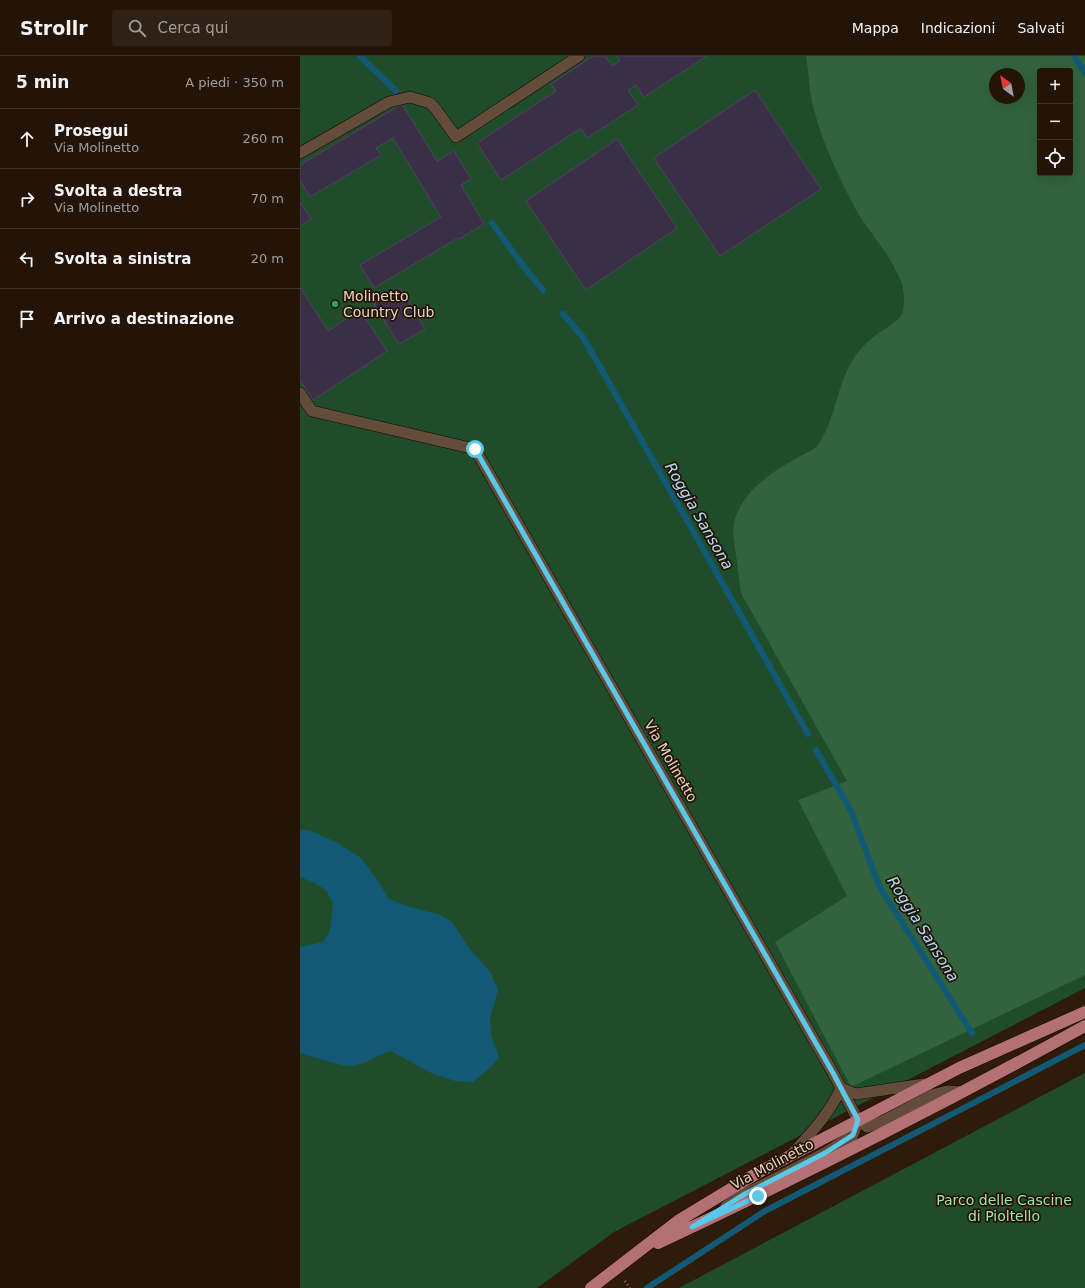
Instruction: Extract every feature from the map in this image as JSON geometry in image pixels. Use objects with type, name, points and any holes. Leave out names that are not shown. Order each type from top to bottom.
[{"type":"main road","points":[[591,1288],[678,1221],[759,1172],[960,1068],[1085,1012]]},
{"type":"main road","points":[[637,1253],[779,1186],[962,1092],[1085,1026]]},
{"type":"lane","points":[[300,153],[389,102],[410,98],[430,103],[456,137],[579,56]]},
{"type":"lane","name":"Via Molinetto","points":[[300,393],[312,411],[475,449],[858,1120],[853,1135],[825,1153],[743,1195],[692,1227]]},
{"type":"lane","points":[[841,1088],[856,1094],[929,1084]]},
{"type":"lane","name":"Via Molinetto","points":[[791,1155],[815,1129],[841,1088]]},
{"type":"lane","points":[[858,1120],[867,1127],[881,1122],[932,1095],[947,1091],[962,1092]]},
{"type":"green space","name":"Molinetto Country Club","points":[[300,56],[1085,56],[1085,988],[614,1232],[537,1288],[300,1288]]},
{"type":"green space","points":[[806,56],[1085,56],[1085,975],[851,1087],[775,942],[847,896],[798,800],[847,781],[741,593],[733,532],[739,508],[754,488],[774,472],[818,445],[830,422],[841,385],[851,362],[859,351],[873,337],[890,326],[900,317],[904,305],[902,286],[898,275],[885,252],[856,210],[827,148],[812,104]]},
{"type":"green space","name":"Parco delle Cascine di Pioltello","points":[[1085,1073],[1085,1288],[679,1288]]},
{"type":"water","points":[[300,830],[309,830],[336,842],[361,858],[389,899],[407,906],[440,915],[452,922],[469,948],[490,972],[498,990],[490,1018],[491,1036],[499,1057],[491,1067],[473,1082],[455,1081],[431,1073],[391,1051],[354,1066],[344,1065],[300,1053],[300,947],[323,942],[330,931],[333,903],[326,890],[315,883],[300,877]]},
{"type":"building","points":[[593,56],[605,56],[612,66],[620,61],[617,56],[707,56],[644,97],[636,85],[628,90],[638,105],[587,138],[581,128],[501,180],[477,143],[556,91],[551,84]]},
{"type":"building","points":[[755,90],[821,189],[720,256],[654,158]]},
{"type":"building","points":[[402,104],[437,161],[454,151],[471,179],[461,185],[484,224],[374,288],[360,265],[441,217],[393,138],[376,148],[381,155],[310,197],[300,180],[300,165]]},
{"type":"building","points":[[617,139],[677,228],[586,290],[526,201]]},
{"type":"building","points":[[300,202],[311,219],[300,226]]},
{"type":"building","points":[[300,287],[328,331],[360,310],[387,351],[313,400],[300,380]]},
{"type":"building","points":[[400,288],[425,329],[399,344],[374,304]]},
{"type":"waterway","name":"Roggia Sansona","points":[[360,56],[396,91]]},
{"type":"waterway","points":[[1074,56],[1085,73]]},
{"type":"waterway","name":"Roggia Sansona","points":[[492,223],[543,290]]},
{"type":"waterway","name":"Roggia Sansona","points":[[563,314],[583,337],[808,734]]},
{"type":"waterway","name":"Roggia Sansona","points":[[816,750],[851,811],[879,886],[972,1033]]},
{"type":"waterway","points":[[647,1288],[765,1211],[1085,1045]]},
{"type":"place","name":"Molinetto Country Club","points":[[335,304]]},
{"type":"route","points":[[475,449],[833,1073],[858,1120],[853,1135],[825,1153],[743,1195],[692,1227],[758,1196]]}]
